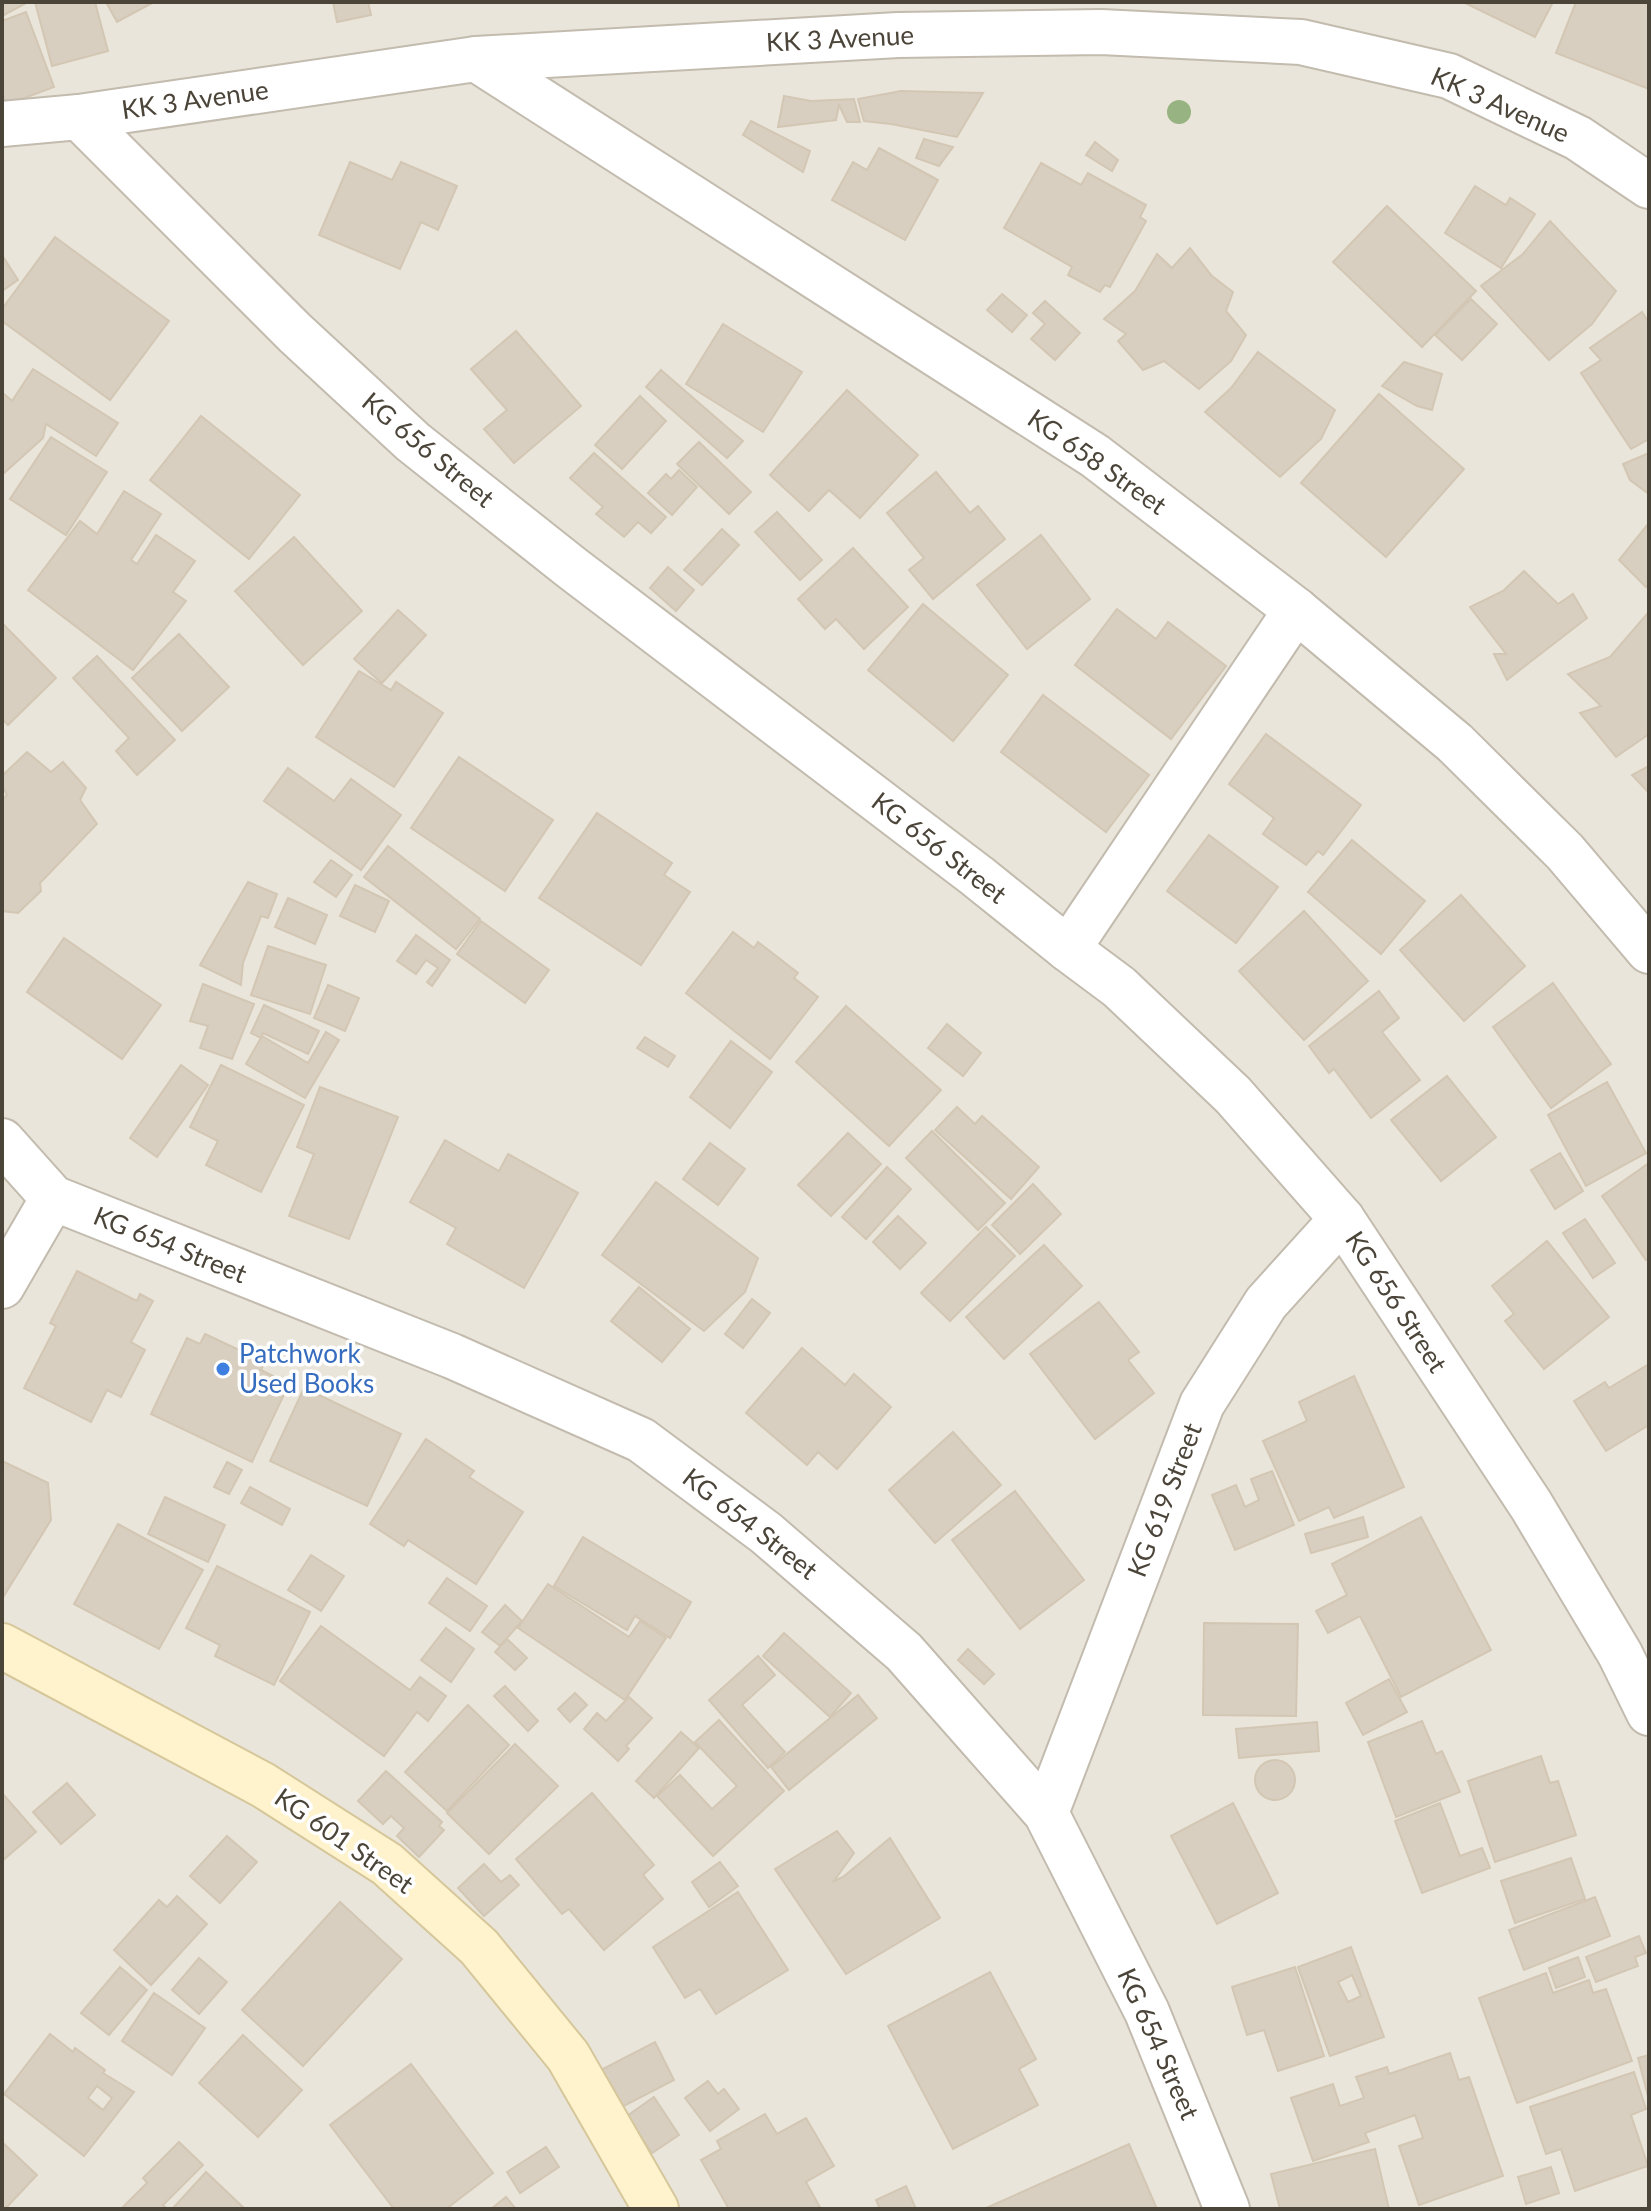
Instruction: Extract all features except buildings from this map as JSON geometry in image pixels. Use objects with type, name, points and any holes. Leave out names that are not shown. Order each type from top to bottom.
[{"type":"main road","name":"KG 601 Street","points":[[2,1646],[263,1785],[387,1864],[479,1947],[568,2056],[656,2209]]},
{"type":"street","name":"KK 3 Avenue","points":[[2,124],[79,117],[476,59],[898,35],[1101,32],[1301,42],[1449,76],[1578,138],[1649,186]]},
{"type":"street","name":"KG 658 Street","points":[[476,59],[1095,456],[1296,610],[1455,743],[1565,852],[1649,951]]},
{"type":"street","name":"KG 656 Street","points":[[79,117],[295,333],[413,442],[1119,987],[1233,1095],[1342,1219],[1531,1505],[1620,1654],[1649,1713]]},
{"type":"street","points":[[1068,949],[1296,610]]},
{"type":"street","name":"KG 654 Street","points":[[2,1141],[53,1198],[452,1356],[641,1440],[766,1533],[904,1652],[1046,1813],[1147,2012],[1227,2209]]},
{"type":"street","points":[[2,1286],[53,1198]]},
{"type":"street","name":"KG 619 Street","points":[[1046,1813],[1202,1404],[1266,1303],[1342,1219]]},
{"type":"shaded area","points":[[2,2],[1649,2],[1649,2209],[2,2209]]},
{"type":"place","name":"Patchwork Used Books","points":[[223,1369]]}]
